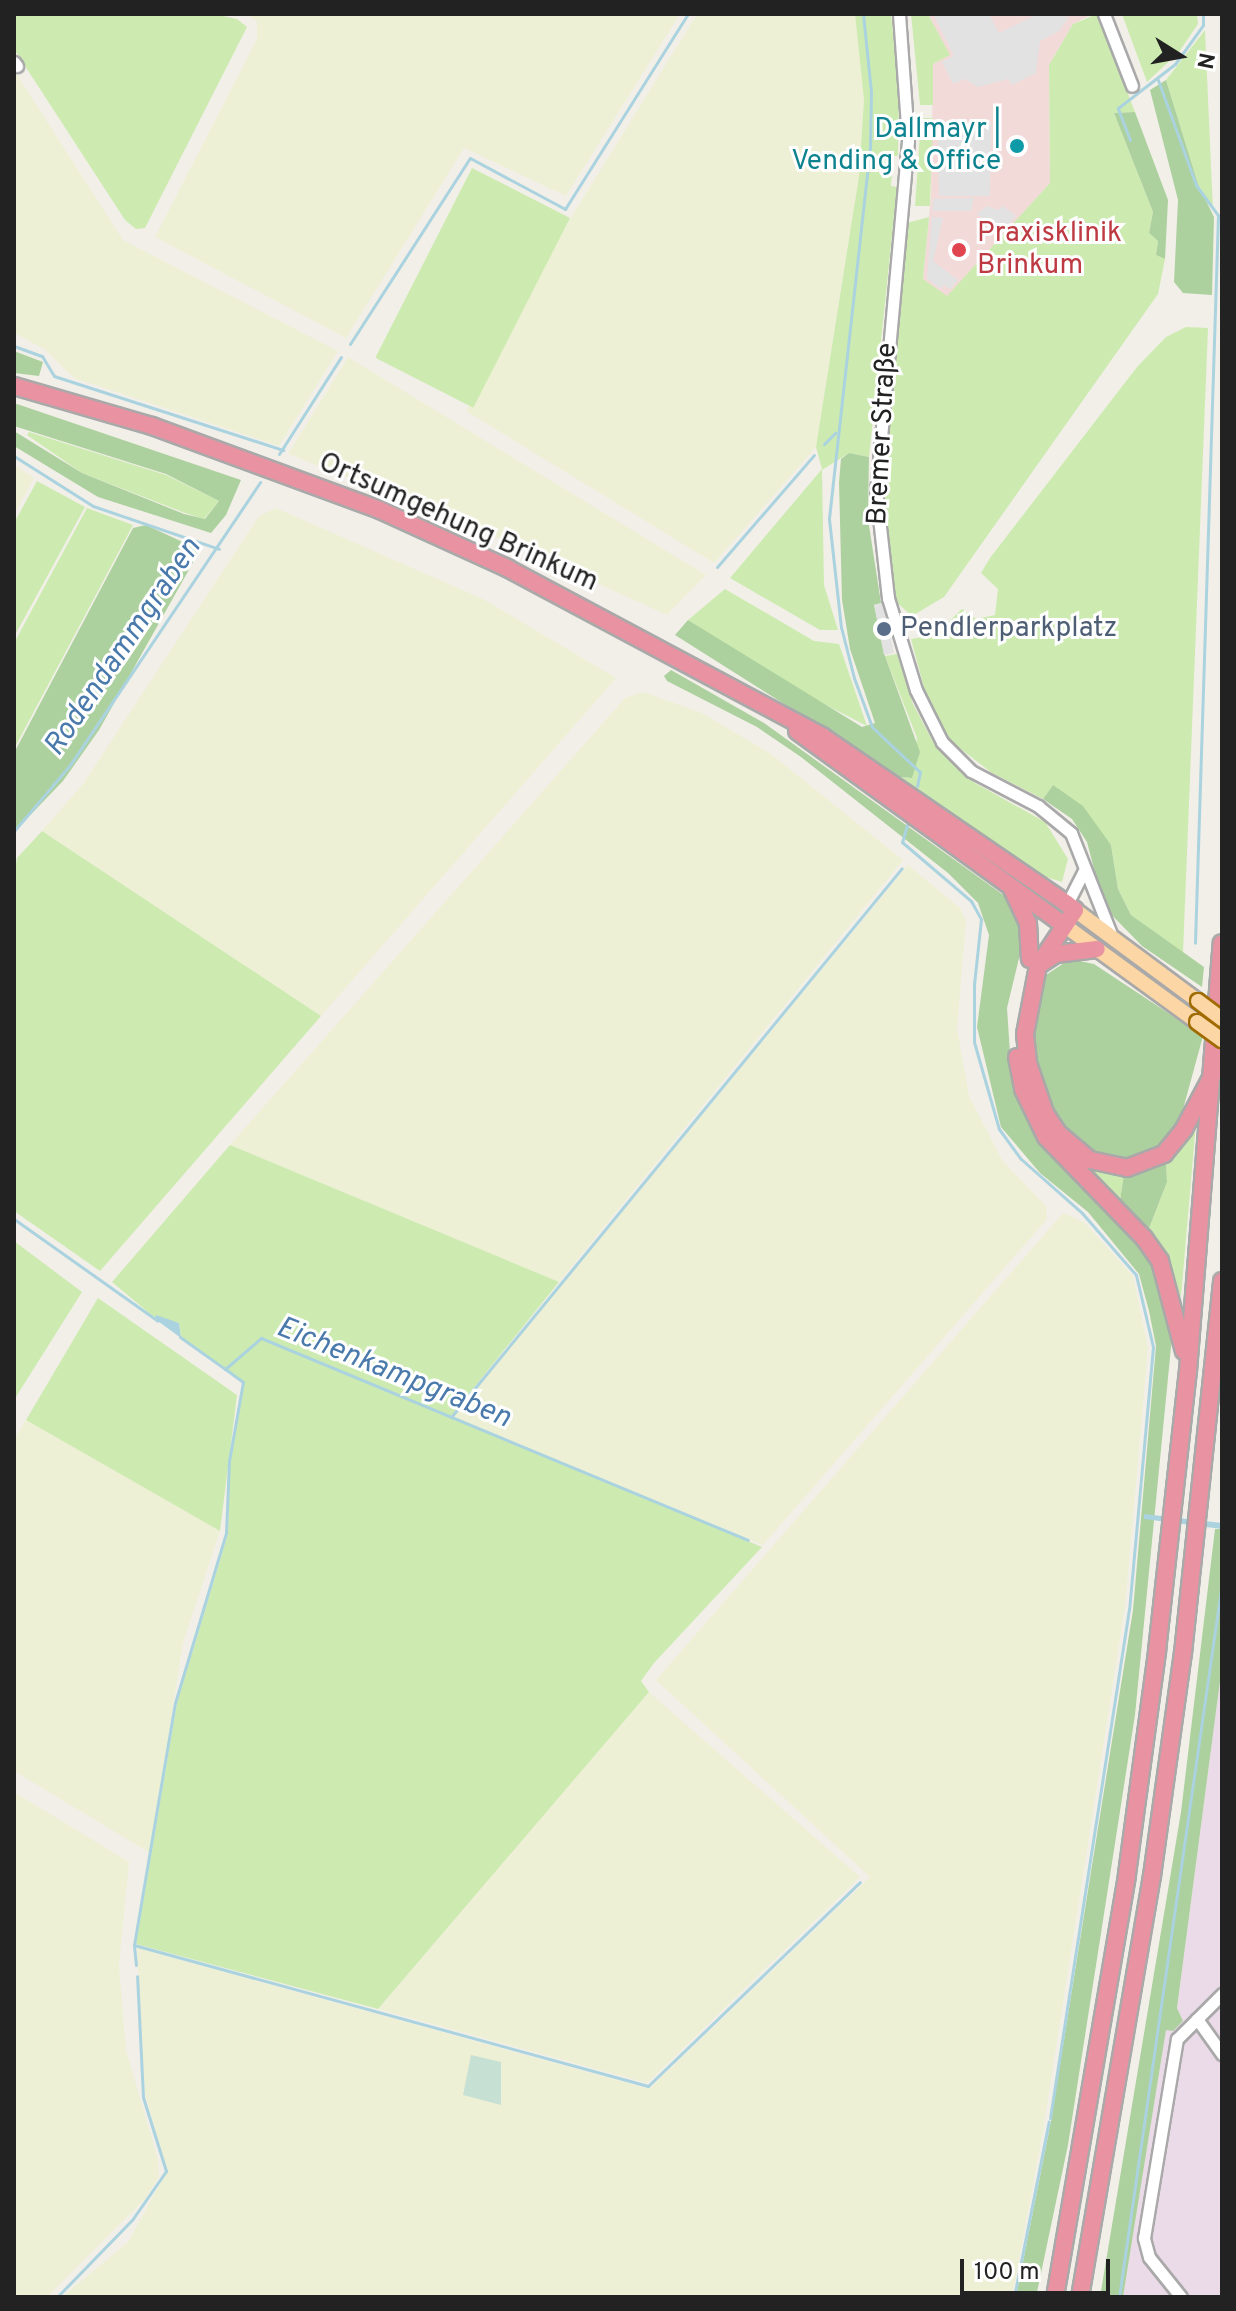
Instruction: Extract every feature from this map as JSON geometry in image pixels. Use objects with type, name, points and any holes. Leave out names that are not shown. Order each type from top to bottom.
[{"type":"highway","name":"Ortsumgehung Brinkum","points":[[14,386],[152,426],[380,510],[660,646],[822,736],[900,786],[1071,907]]},
{"type":"highway","name":"Ortsumgehung Brinkum","points":[[774,712],[1060,922]]},
{"type":"highway","points":[[1009,884],[1028,923],[1034,963],[1026,1017],[1028,1063],[1058,1133],[1090,1160],[1127,1168],[1164,1154],[1184,1129],[1214,1072]]},
{"type":"highway","points":[[1071,907],[1034,963],[1016,1011],[1023,1089],[1046,1137],[1144,1238],[1160,1261],[1188,1371]]},
{"type":"highway","points":[[1055,2297],[1127,1874],[1171,1520],[1188,1371],[1222,943]]},
{"type":"highway","points":[[1034,963],[1056,954],[1097,949]]},
{"type":"highway","points":[[1080,2297],[1152,1876],[1198,1524],[1222,1281]]},
{"type":"main road","points":[[1071,907],[1222,1019]]},
{"type":"main road","points":[[1060,922],[1222,1040]]},
{"type":"street","name":"Bremer Straße","points":[[899,14],[908,141],[876,491],[888,598],[916,690],[942,742],[984,780],[1058,820],[1078,843],[1086,874],[1113,938]]},
{"type":"street","points":[[1104,14],[1132,86]]},
{"type":"street","points":[[1071,907],[1086,874]]},
{"type":"street","points":[[1181,2297],[1149,2257],[1144,2238],[1177,2039],[1222,1994]]},
{"type":"street","points":[[1197,2019],[1222,2054]]},
{"type":"shaded area","points":[[928,14],[1092,14],[1073,24],[1049,65],[1050,183],[947,297],[923,279],[931,196],[933,64],[949,55]]},
{"type":"shaded area","points":[[933,14],[989,14],[999,33],[1038,14],[1069,17],[1059,31],[1040,41],[1036,73],[1012,85],[1008,79],[978,87],[965,79],[953,84],[942,62],[954,56]]},
{"type":"shaded area","points":[[991,122],[990,196],[939,196],[938,139],[955,123]]},
{"type":"shaded area","points":[[974,198],[971,211],[933,211],[933,199]]},
{"type":"shaded area","points":[[987,206],[998,210],[1003,206],[1016,216],[1002,232],[977,214]]},
{"type":"shaded area","points":[[932,217],[943,218],[933,261],[958,280],[950,289],[944,285],[940,289],[927,278]]},
{"type":"shaded area","name":"Pendlerparkplatz","points":[[884,603],[894,653],[884,655],[874,605]]},
{"type":"shaded area","points":[[1222,1666],[1222,2297],[1123,2297],[1166,2029],[1183,2021],[1177,2008]]},
{"type":"green space","points":[[14,14],[214,14],[237,19],[247,27],[145,228],[136,229],[125,220],[14,49]]},
{"type":"green space","points":[[247,14],[680,14],[566,196],[464,148],[346,338],[155,237],[257,39],[257,22]]},
{"type":"green space","points":[[697,14],[855,14],[864,100],[859,176],[816,447],[714,563],[466,411],[570,219]]},
{"type":"green space","points":[[855,14],[891,14],[899,88],[898,156],[893,156],[891,186],[897,187],[869,457],[849,453],[822,470],[824,585],[838,630],[820,630],[730,578],[822,469],[816,447],[859,176],[864,100]]},
{"type":"green space","points":[[911,14],[928,14],[950,55],[933,64],[933,105],[920,105]]},
{"type":"green space","points":[[1097,14],[1135,112],[1114,113],[1153,212],[1149,233],[1158,241],[1156,255],[1165,259],[1158,294],[944,597],[912,616],[895,601],[882,517],[889,377],[907,223],[929,217],[923,279],[947,296],[1050,183],[1049,65],[1073,24]]},
{"type":"green space","points":[[1122,14],[1197,14],[1198,24],[1179,52],[1147,82]]},
{"type":"green space","points":[[1205,30],[1213,211],[1198,184],[1166,80]]},
{"type":"green space","points":[[14,70],[123,240],[338,351],[279,446],[74,378],[44,349],[14,333]]},
{"type":"green space","points":[[1166,80],[1198,184],[1214,217],[1212,295],[1183,293],[1174,282],[1178,200],[1150,90]]},
{"type":"green space","points":[[1135,112],[1168,200],[1165,259],[1156,255],[1158,241],[1149,233],[1153,212],[1114,113]]},
{"type":"green space","points":[[921,118],[933,118],[930,206],[915,206]]},
{"type":"green space","points":[[472,168],[570,218],[473,408],[375,358]]},
{"type":"green space","points":[[1186,327],[1208,328],[1183,953],[1131,915],[1118,889],[1111,845],[1053,785],[1043,799],[992,773],[949,740],[926,695],[911,639],[935,635],[962,609],[976,619],[995,615],[998,589],[981,573],[990,558],[1137,367],[1166,337]]},
{"type":"green space","points":[[14,351],[43,362],[39,376],[14,373]]},
{"type":"green space","points":[[348,357],[706,575],[667,615],[458,520],[288,454]]},
{"type":"green space","points":[[14,403],[241,480],[226,515],[211,533],[98,497],[14,446],[14,431],[82,473],[184,514],[205,519],[219,501],[166,474],[14,426]]},
{"type":"green space","points":[[29,432],[166,475],[219,501],[204,519],[185,513],[82,473],[27,435]]},
{"type":"green space","points":[[849,453],[869,457],[868,519],[881,603],[874,605],[885,656],[920,752],[912,778],[900,777],[675,635],[688,620],[862,727],[875,723],[850,649],[842,600],[839,482],[841,459]]},
{"type":"green space","points":[[14,465],[34,478],[14,514]]},
{"type":"green space","points":[[37,481],[85,507],[14,637],[14,523]]},
{"type":"green space","points":[[87,508],[133,525],[14,749],[14,643]]},
{"type":"green space","points":[[276,508],[483,599],[616,678],[321,1016],[42,831],[83,784],[259,516]]},
{"type":"green space","points":[[146,525],[200,550],[99,730],[63,781],[14,832],[14,753],[133,528]]},
{"type":"green space","points":[[725,589],[814,641],[839,644],[867,726],[795,689],[688,620]]},
{"type":"green space","points":[[897,654],[913,704],[933,742],[975,783],[1045,822],[1068,859],[1062,882],[1036,874],[900,777],[912,778],[917,738],[885,656]]},
{"type":"green space","points":[[671,670],[764,723],[1009,899],[1021,924],[1022,946],[1007,1008],[1012,1082],[1032,1127],[1056,1160],[1140,1243],[1153,1263],[1172,1337],[1135,1715],[1068,2145],[1036,2297],[1016,2297],[1051,2121],[1133,1610],[1156,1346],[1149,1311],[1139,1274],[1088,1212],[1040,1173],[1001,1127],[977,1027],[989,935],[978,903],[948,873],[801,757],[757,727],[667,681],[664,676]]},
{"type":"green space","points":[[643,692],[702,713],[771,754],[903,860],[559,1282],[230,1145],[625,698]]},
{"type":"green space","points":[[1053,785],[1083,806],[1111,845],[1118,889],[1131,915],[1204,967],[1202,987],[1142,946],[1104,907],[1087,842],[1072,819],[1043,799]]},
{"type":"green space","points":[[42,831],[321,1016],[100,1271],[14,1211],[14,877],[17,858]]},
{"type":"green space","points":[[908,865],[960,908],[966,922],[957,1028],[969,1096],[1002,1160],[1046,1206],[1047,1219],[763,1545],[453,1417]]},
{"type":"green space","points":[[1070,959],[1094,964],[1203,1036],[1179,1124],[1158,1150],[1128,1161],[1090,1151],[1062,1125],[1043,1086],[1033,1036],[1035,1004],[1046,975]]},
{"type":"green space","points":[[1196,1123],[1181,1297],[1168,1261],[1148,1231],[1167,1182],[1166,1161]]},
{"type":"green space","points":[[230,1145],[559,1282],[451,1416],[268,1341],[762,1547],[654,1663],[641,1681],[649,1692],[378,2009],[136,1944],[177,1703],[228,1534],[230,1462],[244,1382],[181,1337],[179,1323],[155,1318],[112,1282]]},
{"type":"green space","points":[[1166,1161],[1167,1182],[1148,1231],[1120,1200],[1124,1175],[1140,1174]]},
{"type":"green space","points":[[1078,1162],[1124,1175],[1120,1200],[1116,1196]]},
{"type":"green space","points":[[1063,1213],[1084,1222],[1133,1276],[1148,1348],[1125,1607],[1043,2131],[1012,2297],[62,2297],[128,2242],[167,2171],[145,2094],[137,1948],[649,2089],[870,1877],[656,1680]]},
{"type":"green space","points":[[14,1241],[82,1292],[14,1400]]},
{"type":"green space","points":[[98,1298],[237,1395],[220,1531],[26,1420]]},
{"type":"green space","points":[[26,1420],[220,1531],[183,1643],[150,1853],[14,1771],[14,1439]]},
{"type":"green space","points":[[1215,1529],[1222,1529],[1222,1666],[1177,2008],[1183,2021],[1173,2031],[1166,2030],[1123,2297],[1100,2297],[1181,1812]]},
{"type":"green space","points":[[649,1692],[860,1877],[647,2083],[378,2009]]},
{"type":"green space","points":[[14,1792],[129,1862],[119,1965],[126,2050],[158,2160],[159,2177],[145,2199],[47,2297],[14,2297]]},
{"type":"green space","points":[[471,2055],[501,2062],[501,2105],[463,2095]]},
{"type":"water","points":[[156,1315],[179,1323],[181,1338],[155,1319]]},
{"type":"water","points":[[1144,1514],[1222,1523],[1222,1529],[1144,1519]]},
{"type":"waterway","name":"Rodendammgraben","points":[[350,344],[470,158],[565,209],[688,14]]},
{"type":"waterway","points":[[863,14],[871,91],[870,147],[829,519],[841,627],[854,678],[872,727],[920,772],[917,786]]},
{"type":"waterway","points":[[1130,140],[1118,108],[1175,64],[1203,25],[1203,14]]},
{"type":"waterway","points":[[1158,80],[1196,185],[1218,215],[1195,943]]},
{"type":"waterway","points":[[14,346],[42,356],[54,376],[283,450]]},
{"type":"waterway","name":"Rodendammgraben","points":[[279,454],[341,357]]},
{"type":"waterway","points":[[824,444],[835,433]]},
{"type":"waterway","points":[[717,567],[814,455]]},
{"type":"waterway","points":[[14,456],[93,506],[219,549]]},
{"type":"waterway","name":"Rodendammgraben","points":[[14,831],[70,765],[260,482]]},
{"type":"waterway","points":[[907,825],[902,842],[971,901],[981,919],[974,984],[974,1042],[999,1129],[1021,1159],[1082,1213],[1136,1275],[1153,1347],[1129,1609],[1050,2118]]},
{"type":"waterway","points":[[451,1417],[902,868]]},
{"type":"waterway","name":"Eichenkampgraben","points":[[14,1219],[158,1321]]},
{"type":"waterway","name":"Eichenkampgraben","points":[[180,1337],[225,1369],[261,1338],[748,1540]]},
{"type":"waterway","points":[[136,1965],[134,1945],[175,1703],[226,1533],[229,1461],[243,1382],[225,1369]]},
{"type":"waterway","points":[[1119,2297],[1222,1582]]},
{"type":"waterway","points":[[134,1945],[648,2086],[860,1882]]},
{"type":"waterway","points":[[57,2297],[132,2220],[166,2171],[143,2097],[137,1976]]},
{"type":"waterway","points":[[1014,2297],[1049,2121]]},
{"type":"place","name":"Dallmayr | Vending & Office","points":[[1017,146]]},
{"type":"place","name":"Praxisklinik Brinkum","points":[[959,250]]},
{"type":"place","name":"Pendlerparkplatz","points":[[884,629]]}]
